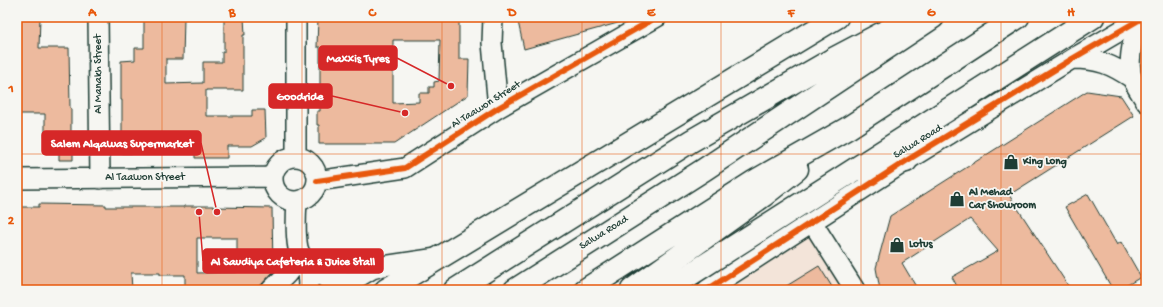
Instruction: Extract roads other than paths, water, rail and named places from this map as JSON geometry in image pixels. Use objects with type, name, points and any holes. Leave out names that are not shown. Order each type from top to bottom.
[{"type":"main road","points":[[386,290],[837,17]]},
{"type":"main road","points":[[455,290],[691,141],[836,58],[913,17]]},
{"type":"main road","name":"Salwa Road","points":[[515,290],[705,169],[933,17]]},
{"type":"main road","points":[[585,290],[755,181],[848,128],[1018,17]]},
{"type":"main road","name":"Salwa Road","points":[[666,290],[1093,17]]},
{"type":"main road","points":[[632,290],[764,195],[848,128]]},
{"type":"main road","points":[[850,173],[906,161]]},
{"type":"street","name":"Al Manakh Street","points":[[98,17],[100,179]]},
{"type":"street","points":[[296,17],[296,157]]},
{"type":"street","points":[[492,17],[492,43],[498,108]]},
{"type":"street","name":"Al Taawon Street","points":[[317,181],[405,168],[498,108],[657,17]]},
{"type":"street","points":[[1132,79],[1130,65],[1131,50],[1141,19]]},
{"type":"street","name":"Salwa Road","points":[[707,290],[906,161],[1072,59],[1141,19]]},
{"type":"street","points":[[1072,59],[1088,59],[1119,69],[1132,79],[1146,102]]},
{"type":"street","points":[[296,157],[306,160],[312,164],[317,181],[309,196],[297,201],[289,200],[279,195],[272,182],[272,177],[276,167],[281,161],[296,157]]},
{"type":"street","name":"Al Taawon Street","points":[[17,179],[272,177]]},
{"type":"street","points":[[297,201],[296,220],[298,247],[308,279],[308,290]]},
{"type":"street","points":[[812,222],[854,290]]},
{"type":"street","points":[[303,261],[327,279],[344,286],[372,269],[437,258]]},
{"type":"street","points":[[270,290],[303,261]]},
{"type":"place","name":"Maxxis Tyres","points":[[451,86]]},
{"type":"place","name":"Goodride","points":[[405,113]]},
{"type":"place","name":"King Long","points":[[1011,162]]},
{"type":"place","name":"Al Mehad Car Showroom","points":[[957,199]]},
{"type":"place","name":"Al Saudiya Cafeteria & Juice Stall","points":[[199,212]]},
{"type":"place","name":"Salem Alqawas Supermarket","points":[[217,212]]},
{"type":"place","name":"Lotus","points":[[897,245]]}]
